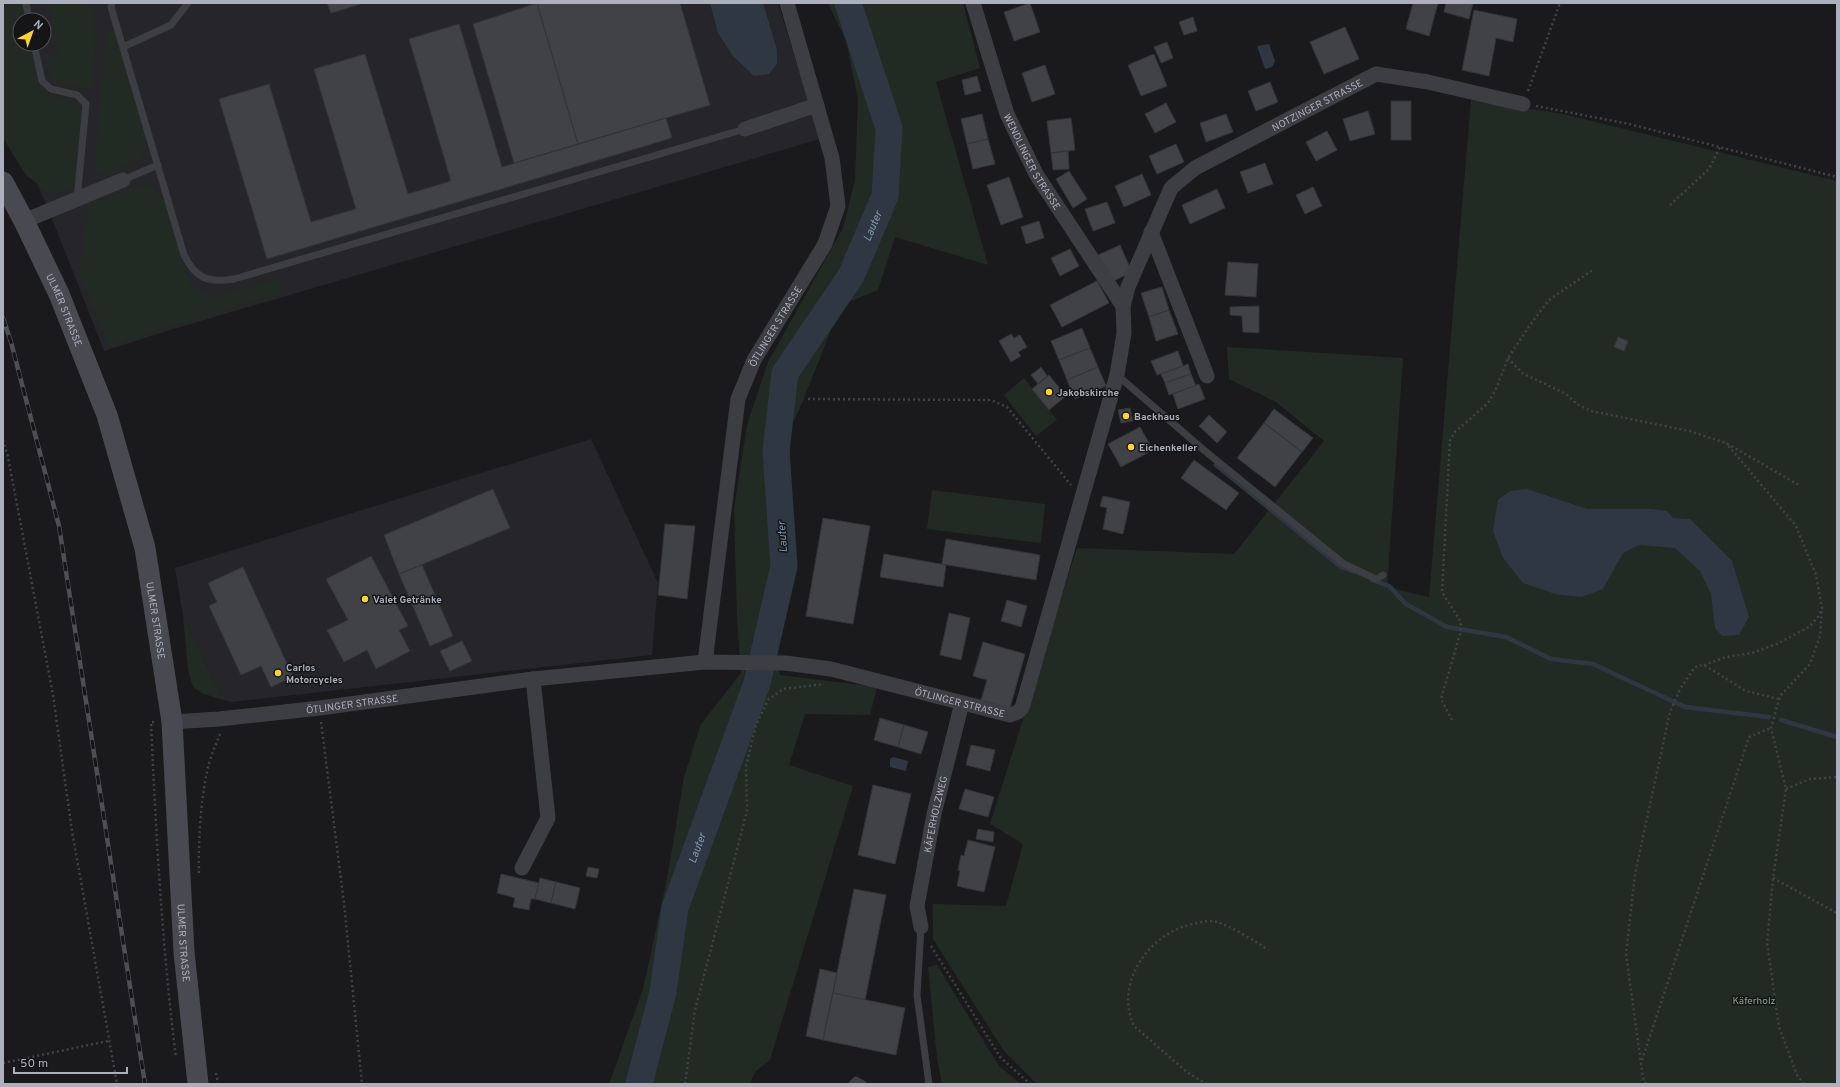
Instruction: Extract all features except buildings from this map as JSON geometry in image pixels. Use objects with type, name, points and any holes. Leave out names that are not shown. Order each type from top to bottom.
[{"type":"main road","name":"ULMER STRASSE","points":[[3,182],[24,221],[59,294],[107,415],[144,548],[172,722],[184,952],[198,1084]]},
{"type":"street","name":"ÖTLINGER STRASSE","points":[[705,662],[738,399],[754,360],[825,244],[838,206],[832,158],[787,3]]},
{"type":"street","name":"WENDLINGER STRASSE","points":[[973,3],[1007,114],[1016,134],[1036,174],[1123,306]]},
{"type":"street","name":"NOTZINGER STRASSE","points":[[1123,306],[1128,287],[1171,188],[1195,168],[1376,74],[1428,82],[1523,104]]},
{"type":"street","points":[[745,129],[817,105]]},
{"type":"street","points":[[24,221],[76,201],[123,180]]},
{"type":"street","points":[[1151,232],[1207,376]]},
{"type":"street","name":"ÖTLINGER STRASSE","points":[[172,722],[219,719],[320,708],[533,679],[705,662],[785,664],[831,669],[1010,715],[1018,712],[1022,708],[1117,375],[1124,333],[1123,306]]},
{"type":"street","points":[[522,868],[548,818],[533,679]]},
{"type":"street","name":"KÄFERHOLZWEG","points":[[920,926],[917,906],[934,814],[962,703]]},
{"type":"lane","points":[[123,47],[171,25],[188,3]]},
{"type":"lane","points":[[111,4],[184,255],[190,267],[197,274],[217,282],[234,280],[745,129]]},
{"type":"lane","points":[[36,52],[42,81],[51,89],[77,95],[86,104],[76,201]]},
{"type":"lane","points":[[123,180],[158,165]]},
{"type":"lane","points":[[1117,375],[1200,446],[1344,564],[1376,579],[1383,574]]},
{"type":"lane","points":[[920,926],[917,995],[929,1084]]},
{"type":"lane","points":[[852,1084],[856,1080],[863,1084]]},
{"type":"path","points":[[1560,3],[1523,104],[1629,124],[1837,177]]},
{"type":"path","points":[[1670,205],[1709,169],[1720,147]]},
{"type":"path","points":[[1452,720],[1441,699],[1460,634],[1461,622],[1442,592],[1450,440],[1455,432],[1488,403],[1496,389],[1508,358],[1530,325],[1550,300],[1594,269]]},
{"type":"path","points":[[1508,358],[1522,373],[1566,394],[1577,404],[1591,410],[1689,431],[1726,443],[1799,484]]},
{"type":"path","points":[[808,399],[991,400],[1007,407],[1082,498]]},
{"type":"path","points":[[3,440],[8,457],[53,695],[72,831],[116,1084]]},
{"type":"path","points":[[1726,443],[1796,526],[1816,575],[1822,608],[1820,636],[1810,664],[1779,699],[1771,728],[1786,789],[1773,878],[1767,943],[1779,1026],[1797,1075],[1804,1084]]},
{"type":"path","points":[[1646,1084],[1641,1062],[1626,954],[1635,874],[1670,712],[1680,689],[1694,667],[1704,665],[1726,656],[1752,653],[1777,644],[1809,627],[1818,617],[1822,608]]},
{"type":"path","points":[[1704,665],[1746,691],[1779,699]]},
{"type":"path","points":[[685,1084],[695,1010],[747,811],[746,766],[756,725],[768,700],[783,689],[824,684],[831,669]]},
{"type":"path","points":[[320,708],[344,903],[362,1084]]},
{"type":"path","points":[[200,876],[199,853],[203,806],[209,763],[220,732],[219,719]]},
{"type":"path","points":[[150,722],[157,865],[168,998],[176,1064]]},
{"type":"path","points":[[1641,1062],[1749,737],[1771,728]]},
{"type":"path","points":[[1786,789],[1810,779],[1837,777]]},
{"type":"path","points":[[1773,878],[1837,913]]},
{"type":"path","points":[[1207,1084],[1188,1073],[1134,1026],[1129,1016],[1127,1001],[1130,983],[1137,966],[1151,947],[1167,933],[1185,926],[1203,922],[1218,922],[1268,950]]},
{"type":"path","points":[[920,926],[1000,1057],[1030,1084]]},
{"type":"path","points":[[3,1063],[108,1041]]},
{"type":"path","points":[[216,1070],[218,1084]]},
{"type":"shaded area","points":[[3,3],[778,3],[820,139],[167,331],[104,351],[49,211],[6,112]]},
{"type":"shaded area","points":[[710,3],[763,3],[777,50],[777,64],[769,74],[754,76],[733,56],[718,33]]},
{"type":"shaded area","points":[[1269,44],[1275,61],[1272,67],[1265,69],[1257,46]]},
{"type":"shaded area","points":[[591,439],[658,583],[652,655],[231,702],[221,694],[183,616],[175,568]]},
{"type":"shaded area","points":[[1527,489],[1587,509],[1652,509],[1667,511],[1673,518],[1690,519],[1732,561],[1749,617],[1739,635],[1722,636],[1715,628],[1711,594],[1700,571],[1675,548],[1639,545],[1623,553],[1603,589],[1582,597],[1555,594],[1523,583],[1503,558],[1493,531],[1498,500],[1510,491]]},
{"type":"shaded area","points":[[893,757],[908,761],[906,771],[890,767],[890,759]]},
{"type":"green space","points":[[3,3],[23,3],[25,12],[12,12],[12,52],[32,52],[40,87],[45,93],[51,96],[74,104],[83,114],[76,186],[53,196],[26,175],[3,138]]},
{"type":"green space","points":[[48,3],[94,3],[95,40],[92,89],[58,83],[50,78],[47,58],[58,56],[51,11]]},
{"type":"green space","points":[[828,3],[963,3],[980,68],[936,82],[988,265],[895,237],[878,290],[841,305],[789,432],[794,531],[788,577],[774,651],[780,675],[877,687],[870,715],[805,714],[789,765],[853,786],[770,1060],[755,1072],[750,1084],[609,1084],[643,989],[668,874],[684,777],[701,724],[741,673],[737,618],[734,508],[747,425],[768,362],[843,228],[855,180],[858,99],[846,41]]},
{"type":"green space","points":[[114,27],[146,131],[146,148],[141,159],[117,168],[115,174],[103,175],[97,171],[95,156],[107,30]]},
{"type":"green space","name":"Käferholz","points":[[1471,100],[1563,114],[1837,181],[1837,1084],[1039,1084],[1035,1082],[1004,1051],[933,939],[933,904],[1006,906],[1023,844],[990,824],[1077,548],[1234,554],[1324,441],[1276,402],[1229,379],[1227,347],[1403,358],[1387,587],[1429,597]]},
{"type":"green space","points":[[139,185],[156,192],[165,202],[189,283],[200,292],[216,296],[278,279],[282,293],[109,346],[79,273],[88,206]]},
{"type":"green space","points":[[1024,378],[1057,420],[1036,436],[1004,395]]},
{"type":"green space","points":[[932,490],[1045,504],[1041,543],[927,529]]},
{"type":"green space","points":[[183,616],[221,694],[231,702],[204,694],[193,687],[188,670]]},
{"type":"green space","points":[[937,965],[999,1066],[1021,1084],[942,1084],[937,1058],[928,967]]},
{"type":"waterway","name":"Lauter","points":[[639,1084],[663,992],[675,908],[757,683],[784,566],[776,451],[785,373],[851,276],[885,196],[889,128],[848,3]]},
{"type":"waterway","points":[[1216,465],[1341,567],[1354,572]]},
{"type":"waterway","points":[[1372,580],[1389,586],[1406,604],[1447,627],[1506,637],[1551,659],[1593,664],[1685,707],[1769,717]]},
{"type":"waterway","points":[[1781,720],[1837,737]]},
{"type":"railway","points":[[3,318],[11,342],[59,526],[145,1084]]},
{"type":"place","name":"Jakobskirche","points":[[1049,392]]},
{"type":"place","name":"Backhaus","points":[[1126,416]]},
{"type":"place","name":"Eichenkeller","points":[[1131,447]]},
{"type":"place","name":"Valet Getränke","points":[[365,599]]},
{"type":"place","name":"Carlos Motorcycles","points":[[278,673]]}]
